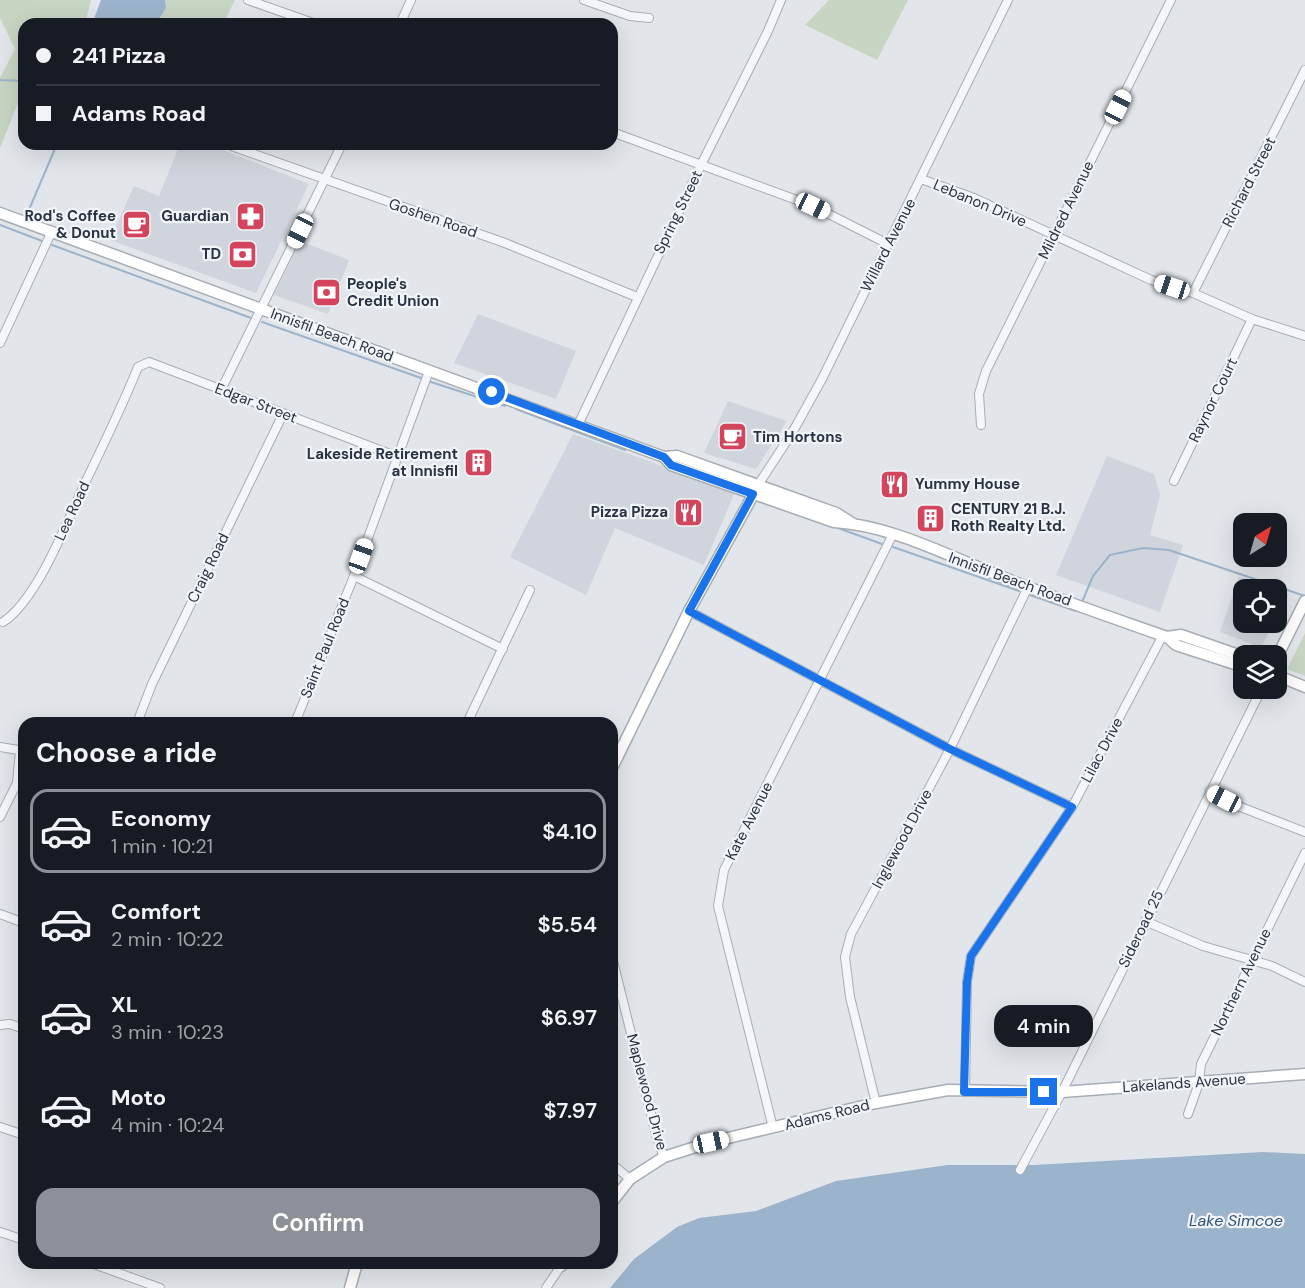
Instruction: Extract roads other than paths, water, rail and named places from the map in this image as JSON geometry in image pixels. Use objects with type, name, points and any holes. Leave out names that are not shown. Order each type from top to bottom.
[{"type":"main road","name":"Innisfil Beach Road","points":[[0,213],[429,371],[514,400],[664,457],[671,465],[756,489],[834,522],[852,523],[893,534],[1028,587],[1165,636],[1176,645],[1233,663]]},
{"type":"main road","points":[[618,756],[689,611],[756,489]]},
{"type":"main road","points":[[1283,645],[1305,601]]},
{"type":"main road","name":"Innisfil Beach Road","points":[[1165,636],[1181,635],[1233,653]]},
{"type":"main road","points":[[1287,680],[1305,687]]},
{"type":"main road","name":"Lakelands Avenue","points":[[1062,1092],[1305,1074]]},
{"type":"main road","name":"Adams Road","points":[[618,1194],[630,1179],[664,1157],[711,1142],[876,1103],[948,1090],[1062,1092]]},
{"type":"main road","points":[[350,1288],[354,1269]]},
{"type":"street","points":[[248,0],[299,18]]},
{"type":"street","points":[[403,18],[411,0]]},
{"type":"street","points":[[584,0],[630,16],[649,18]]},
{"type":"street","name":"Spring Street","points":[[578,425],[637,297],[768,31],[781,0]]},
{"type":"street","name":"Willard Avenue","points":[[756,489],[792,433],[822,379],[1008,0]]},
{"type":"street","name":"Mildred Avenue","points":[[981,425],[979,394],[986,371],[1171,0]]},
{"type":"street","name":"Richard Street","points":[[1193,293],[1305,70]]},
{"type":"street","points":[[618,134],[813,206],[888,244]]},
{"type":"street","name":"Goshen Road","points":[[242,150],[505,243],[637,297]]},
{"type":"street","points":[[221,390],[339,150]]},
{"type":"street","name":"Lebanon Drive","points":[[921,179],[974,198],[1151,280],[1193,293],[1252,319],[1305,336]]},
{"type":"street","points":[[0,343],[52,231]]},
{"type":"street","name":"Raynor Court","points":[[1174,481],[1252,319]]},
{"type":"street","name":"Edgar Street","points":[[129,391],[138,367],[148,362],[398,457]]},
{"type":"street","name":"Saint Paul Road","points":[[297,717],[354,576],[429,371]]},
{"type":"street","name":"Lea Road","points":[[3,622],[14,615],[28,596],[54,549],[129,391]]},
{"type":"street","name":"Craig Road","points":[[139,717],[152,684],[283,414]]},
{"type":"street","name":"Kate Avenue","points":[[773,1128],[718,906],[719,888],[724,870],[893,534]]},
{"type":"street","points":[[354,576],[503,649]]},
{"type":"street","name":"Inglewood Drive","points":[[876,1103],[850,997],[845,957],[851,934],[950,749],[1028,587]]},
{"type":"street","points":[[470,717],[530,590]]},
{"type":"street","points":[[689,611],[950,749],[1072,807]]},
{"type":"street","name":"Lilac Drive","points":[[964,1092],[967,982],[971,956],[1072,807],[1165,636]]},
{"type":"street","name":"Sideroad 25","points":[[1020,1170],[1062,1092],[1256,699]]},
{"type":"street","points":[[0,747],[18,750]]},
{"type":"street","points":[[0,817],[18,777]]},
{"type":"street","points":[[1210,791],[1238,806],[1305,832]]},
{"type":"street","name":"Northern Avenue","points":[[1188,1114],[1199,1083],[1201,1064],[1250,960],[1305,853]]},
{"type":"street","points":[[0,914],[18,921]]},
{"type":"street","points":[[1145,921],[1203,946],[1272,966],[1305,982]]},
{"type":"street","name":"Maplewood Drive","points":[[618,981],[657,1138],[664,1157]]},
{"type":"street","points":[[0,1025],[10,1024],[18,1027]]},
{"type":"street","points":[[0,1126],[18,1133]]},
{"type":"street","points":[[618,1169],[630,1179]]},
{"type":"street","points":[[0,1232],[18,1238]]},
{"type":"street","points":[[108,1269],[160,1288]]},
{"type":"street","points":[[546,1288],[558,1269]]},
{"type":"water","points":[[101,0],[165,0],[166,8],[160,18],[94,18]]},
{"type":"water","name":"Lake Simcoe","points":[[1263,1152],[1305,1154],[1305,1288],[610,1288],[634,1259],[677,1227],[699,1218],[756,1211],[836,1181],[948,1165],[1034,1165]]},
{"type":"waterway","points":[[0,80],[18,81]]},
{"type":"waterway","points":[[28,212],[54,150]]},
{"type":"waterway","points":[[0,225],[42,241]]},
{"type":"waterway","points":[[52,245],[251,318]]},
{"type":"waterway","points":[[262,322],[421,378]]},
{"type":"waterway","points":[[431,382],[505,406]]},
{"type":"waterway","points":[[516,409],[625,450]]},
{"type":"waterway","points":[[838,528],[882,544]]},
{"type":"waterway","points":[[893,547],[1019,591]]},
{"type":"waterway","points":[[1082,602],[1093,576],[1110,555],[1143,548],[1169,550],[1305,596]]},
{"type":"waterway","points":[[1030,595],[1076,611],[1077,609]]},
{"type":"place","name":"Guardian","points":[[250,216]]},
{"type":"place","name":"Rod's Coffee & Donut","points":[[137,225]]},
{"type":"place","name":"TD","points":[[242,254]]},
{"type":"place","name":"People's Credit Union","points":[[326,293]]},
{"type":"place","name":"Tim Hortons","points":[[732,437]]},
{"type":"place","name":"Lakeside Retirement at Innisfil","points":[[479,463]]},
{"type":"place","name":"Yummy House","points":[[894,484]]},
{"type":"place","name":"Pizza Pizza","points":[[689,512]]},
{"type":"place","name":"CENTURY 21 B.J. Roth Realty Ltd.","points":[[930,518]]}]
